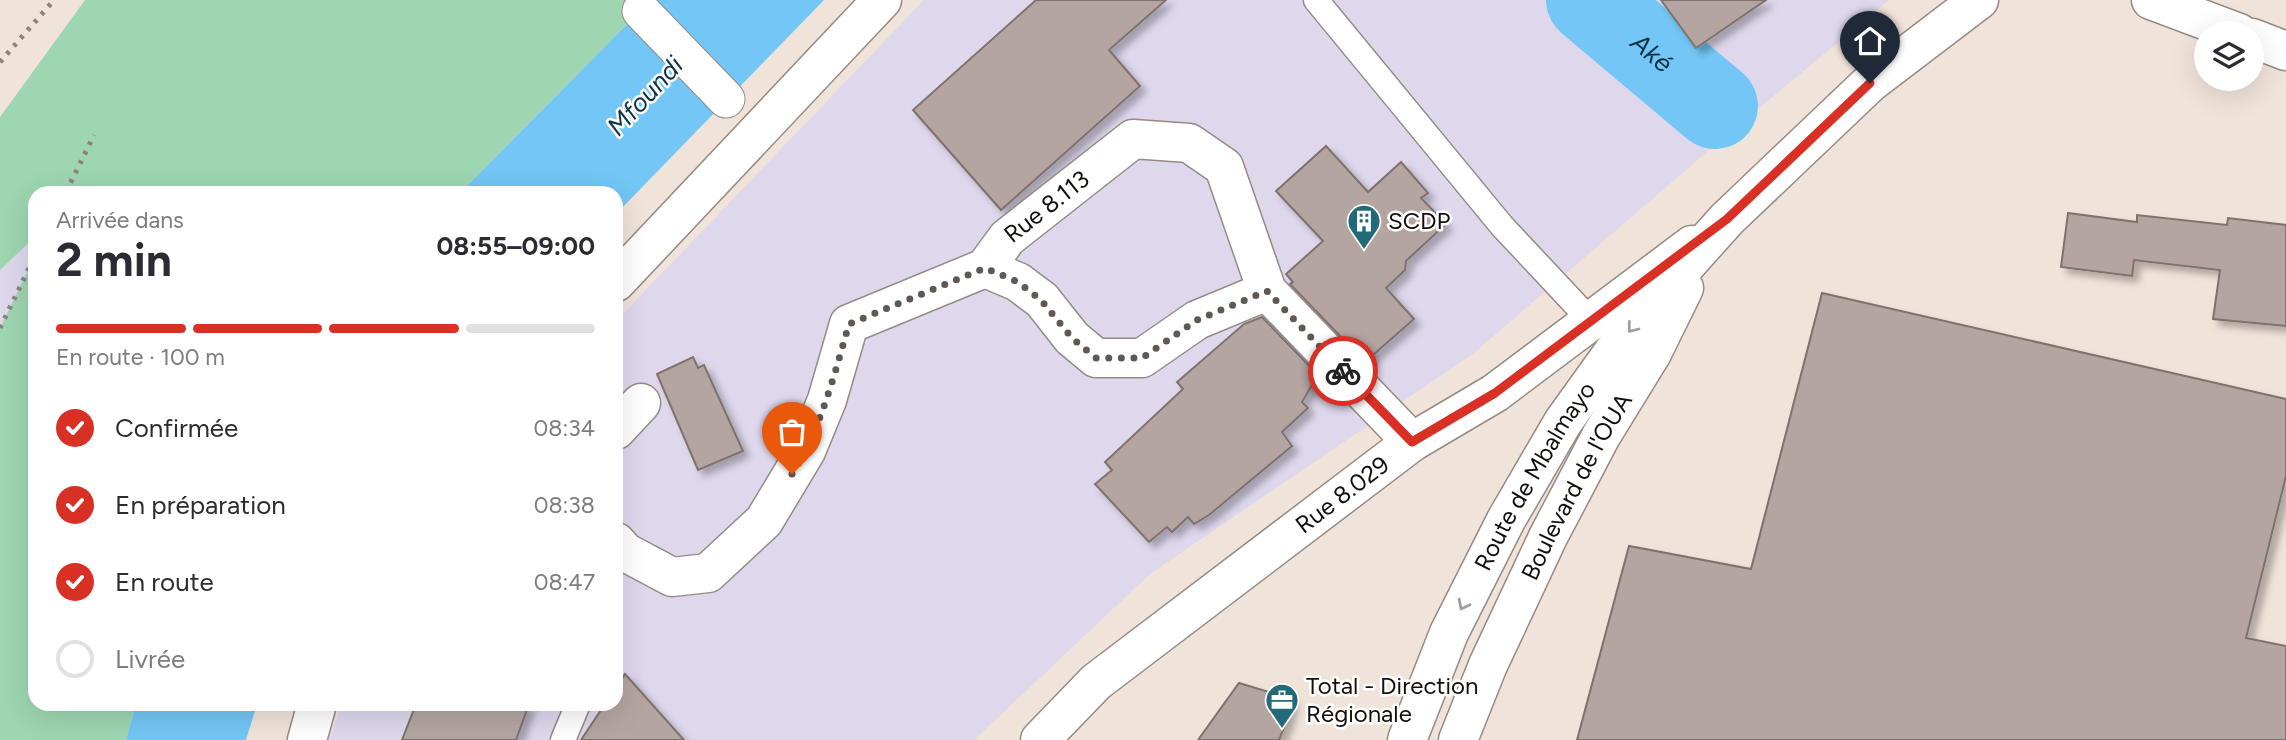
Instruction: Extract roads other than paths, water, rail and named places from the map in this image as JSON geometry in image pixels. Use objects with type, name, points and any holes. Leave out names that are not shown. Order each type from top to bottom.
[{"type":"main road","points":[[623,275],[882,0]]},
{"type":"main road","points":[[1718,229],[1870,83],[1979,0]]},
{"type":"main road","points":[[2151,0],[2207,21]]},
{"type":"main road","points":[[2264,43],[2286,51]]},
{"type":"main road","name":"Rue 8.113","points":[[985,268],[1007,238],[1133,139],[1189,144],[1224,167],[1267,291],[1412,442]]},
{"type":"main road","name":"Rue 8.029","points":[[1040,740],[1096,682],[1412,442],[1495,393],[1718,229]]},
{"type":"main road","name":"Route de Mbalmayo","points":[[1407,740],[1449,633],[1506,520],[1563,422],[1650,305],[1718,229]]},
{"type":"main road","name":"Boulevard de l'OUA","points":[[1458,740],[1488,665],[1548,537],[1601,436],[1653,353],[1718,229]]},
{"type":"main road","points":[[623,550],[672,577],[708,573],[764,521],[806,451],[827,400],[849,324],[985,268],[1018,282],[1041,300],[1072,338],[1096,358],[1142,358],[1197,320],[1267,291]]},
{"type":"main road","points":[[307,740],[315,711]]},
{"type":"street","points":[[641,10],[726,99]]},
{"type":"lane","points":[[1316,0],[1502,226],[1591,321]]},
{"type":"lane","points":[[563,740],[575,711]]},
{"type":"water","name":"Mfoundi","points":[[651,0],[824,0],[623,207],[623,186],[467,186]]},
{"type":"water","points":[[134,711],[255,711],[246,740],[126,740]]},
{"type":"waterway","name":"Aké","points":[[1589,0],[1715,106]]},
{"type":"railway","points":[[0,62],[54,0]]},
{"type":"railway","points":[[69,186],[94,135]]},
{"type":"railway","points":[[0,328],[28,270]]},
{"type":"place","name":"SCDP","points":[[1364,251]]},
{"type":"place","name":"Total - Direction Régionale","points":[[1282,730]]}]
